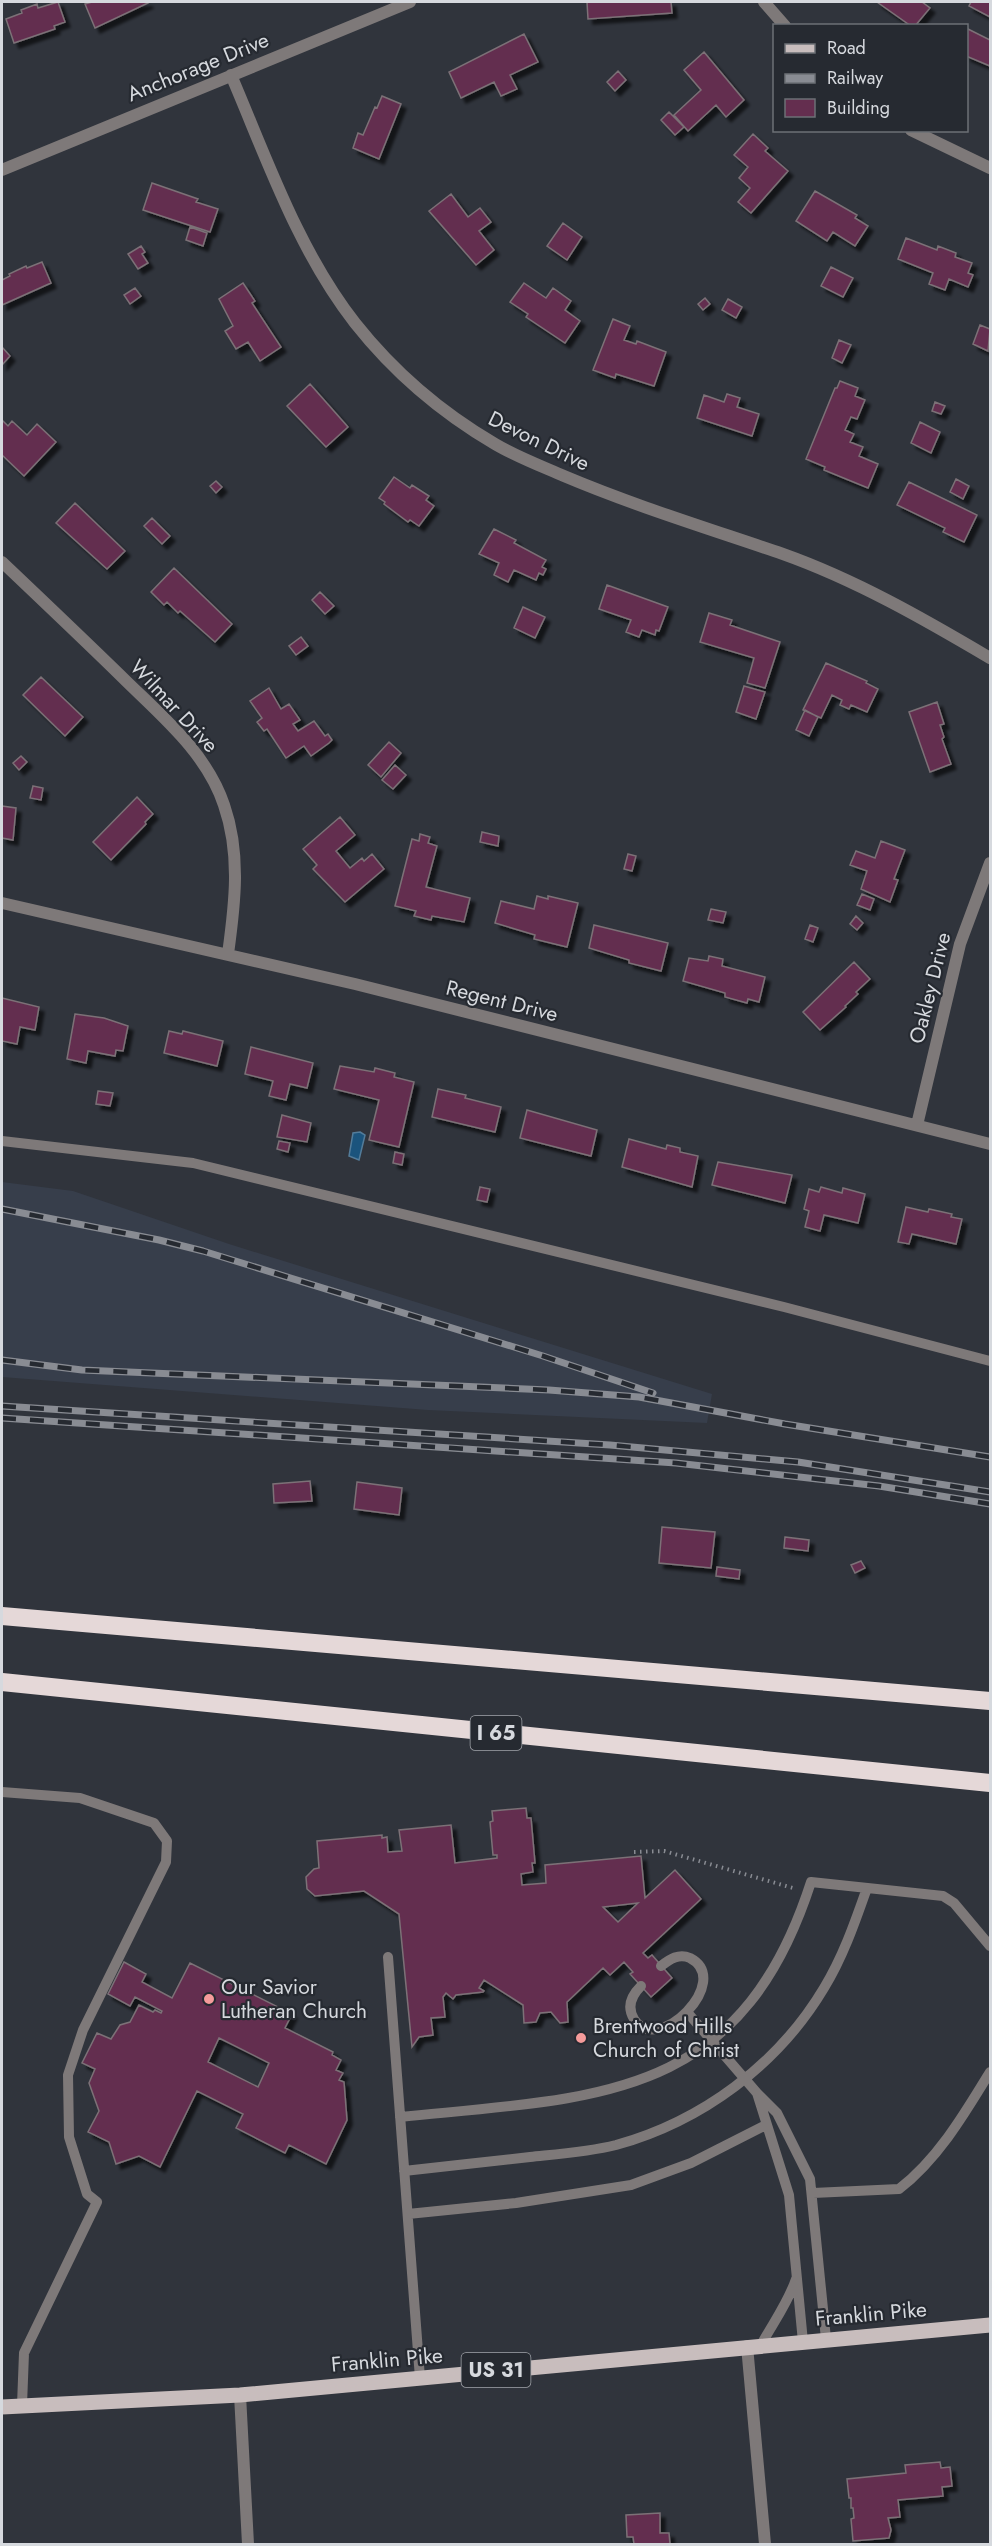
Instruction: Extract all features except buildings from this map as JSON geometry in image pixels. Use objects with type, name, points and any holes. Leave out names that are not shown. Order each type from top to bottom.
[{"type":"highway","points":[[2,1616],[990,1701]]},
{"type":"highway","name":"I 65","points":[[2,1682],[990,1783]]},
{"type":"main road","name":"Franklin Pike","points":[[2,2408],[22,2405],[240,2395],[990,2325]]},
{"type":"street","name":"Anchorage Drive","points":[[2,170],[410,2]]},
{"type":"street","points":[[764,2],[783,24]]},
{"type":"street","name":"Devon Drive","points":[[231,75],[284,200],[330,287],[355,322],[384,355],[414,385],[451,415],[497,446],[582,484],[783,555],[856,585],[920,617],[990,658]]},
{"type":"street","points":[[915,132],[990,168]]},
{"type":"street","name":"Wilmar Drive","points":[[2,562],[180,734],[208,771],[224,803],[235,854],[234,906],[228,954]]},
{"type":"street","name":"Oakley Drive","points":[[917,1125],[960,944],[990,863]]},
{"type":"street","name":"Regent Drive","points":[[2,903],[228,954],[990,1144]]},
{"type":"street","points":[[754,2346],[765,2544]]},
{"type":"street","points":[[240,2395],[248,2544]]},
{"type":"lane","points":[[2,1142],[193,1163],[889,1333],[990,1361]]},
{"type":"lane","points":[[2,1791],[80,1798],[153,1823],[167,1842],[166,1862],[82,2030],[68,2075],[69,2137],[87,2194],[97,2202],[24,2353],[22,2405]]},
{"type":"lane","points":[[400,2117],[518,2105],[613,2090],[668,2068],[697,2053],[727,2029],[763,1986],[778,1962],[797,1923],[811,1882],[950,1899],[990,1946]]},
{"type":"lane","points":[[404,2171],[583,2151],[616,2144],[678,2122],[746,2080],[783,2045],[825,1988],[841,1956],[867,1888]]},
{"type":"lane","points":[[641,1986],[631,1997],[630,2004],[633,2018],[643,2026],[654,2029],[662,2027],[687,2012],[700,1995],[703,1984],[702,1973],[698,1965],[692,1959],[675,1956],[662,1966]]},
{"type":"lane","points":[[388,1957],[420,2378]]},
{"type":"lane","points":[[687,2012],[777,2113],[791,2136],[810,2179],[826,2339]]},
{"type":"lane","points":[[813,2193],[899,2190],[926,2164],[955,2127],[990,2072]]},
{"type":"lane","points":[[757,2093],[789,2195],[803,2342]]},
{"type":"lane","points":[[408,2214],[516,2203],[631,2185],[691,2163],[766,2125]]},
{"type":"lane","points":[[754,2346],[789,2301],[797,2276]]},
{"type":"path","points":[[634,1851],[664,1851],[808,1892]]},
{"type":"shaded area","points":[[2,1182],[73,1191],[229,1244],[712,1394],[707,1423],[428,1410],[2,1377]]},
{"type":"water","points":[[360,1132],[365,1135],[359,1160],[349,1156],[353,1133]]},
{"type":"railway","points":[[2,1209],[203,1251],[543,1356],[653,1393]]},
{"type":"railway","points":[[2,1360],[82,1370],[549,1390],[639,1397],[785,1424],[990,1457]]},
{"type":"railway","points":[[2,1406],[610,1445],[798,1462],[990,1492]]},
{"type":"railway","points":[[2,1418],[676,1463],[879,1486],[990,1504]]},
{"type":"place","name":"Our Savior Lutheran Church","points":[[209,1999]]},
{"type":"place","name":"Brentwood Hills Church of Christ","points":[[581,2038]]}]
